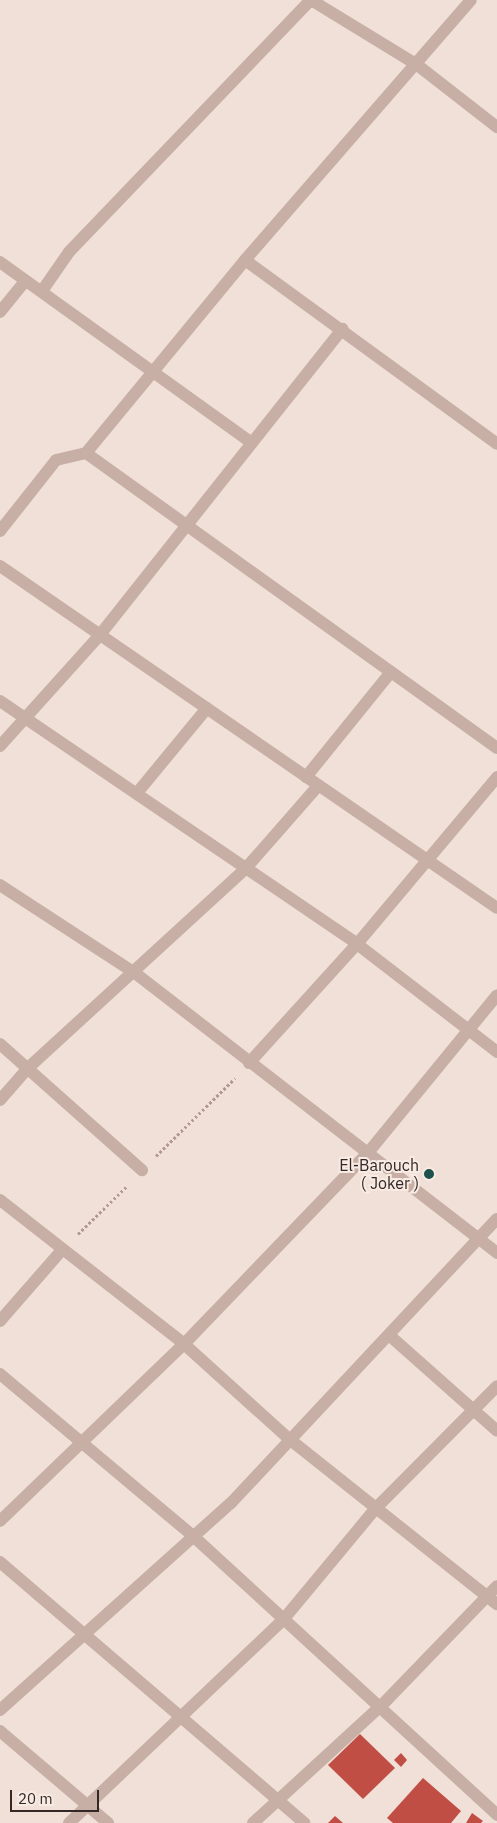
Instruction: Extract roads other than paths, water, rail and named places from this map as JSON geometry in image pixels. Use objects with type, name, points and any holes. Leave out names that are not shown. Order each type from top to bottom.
[{"type":"street","points":[[42,291],[70,252],[311,0],[416,64],[497,127]]},
{"type":"street","points":[[0,531],[56,460],[86,453],[245,260],[472,0]]},
{"type":"street","points":[[245,260],[497,444]]},
{"type":"street","points":[[0,262],[25,281],[156,369],[252,442]]},
{"type":"street","points":[[0,312],[25,281]]},
{"type":"street","points":[[0,746],[99,636],[342,329]]},
{"type":"street","points":[[86,453],[497,748]]},
{"type":"street","points":[[0,566],[99,636],[497,908]]},
{"type":"street","points":[[306,777],[391,672]]},
{"type":"street","points":[[0,701],[247,867],[357,944],[497,1052]]},
{"type":"street","points":[[136,793],[207,708]]},
{"type":"street","points":[[249,1063],[357,944],[497,777]]},
{"type":"street","points":[[0,1100],[28,1068],[134,973],[247,867],[318,786]]},
{"type":"street","points":[[0,885],[134,973],[497,1253]]},
{"type":"street","points":[[0,1521],[80,1440],[184,1344],[367,1154],[497,995]]},
{"type":"street","points":[[0,1044],[142,1170]]},
{"type":"street","points":[[0,1200],[61,1251],[184,1344],[288,1438],[492,1600]]},
{"type":"street","points":[[0,1710],[86,1635],[231,1503],[288,1438],[389,1335],[497,1219]]},
{"type":"street","points":[[0,1321],[61,1251]]},
{"type":"street","points":[[389,1335],[497,1431]]},
{"type":"street","points":[[0,1374],[193,1536],[283,1620],[382,1705],[497,1816],[490,1823]]},
{"type":"street","points":[[69,1823],[179,1716],[283,1620],[375,1509],[497,1386]]},
{"type":"street","points":[[0,1562],[305,1823]]},
{"type":"street","points":[[253,1823],[277,1799],[382,1705],[492,1600],[497,1586]]},
{"type":"street","points":[[0,1731],[108,1823]]},
{"type":"place","name":"El-Barouch ( Joker )","points":[[429,1174]]}]
